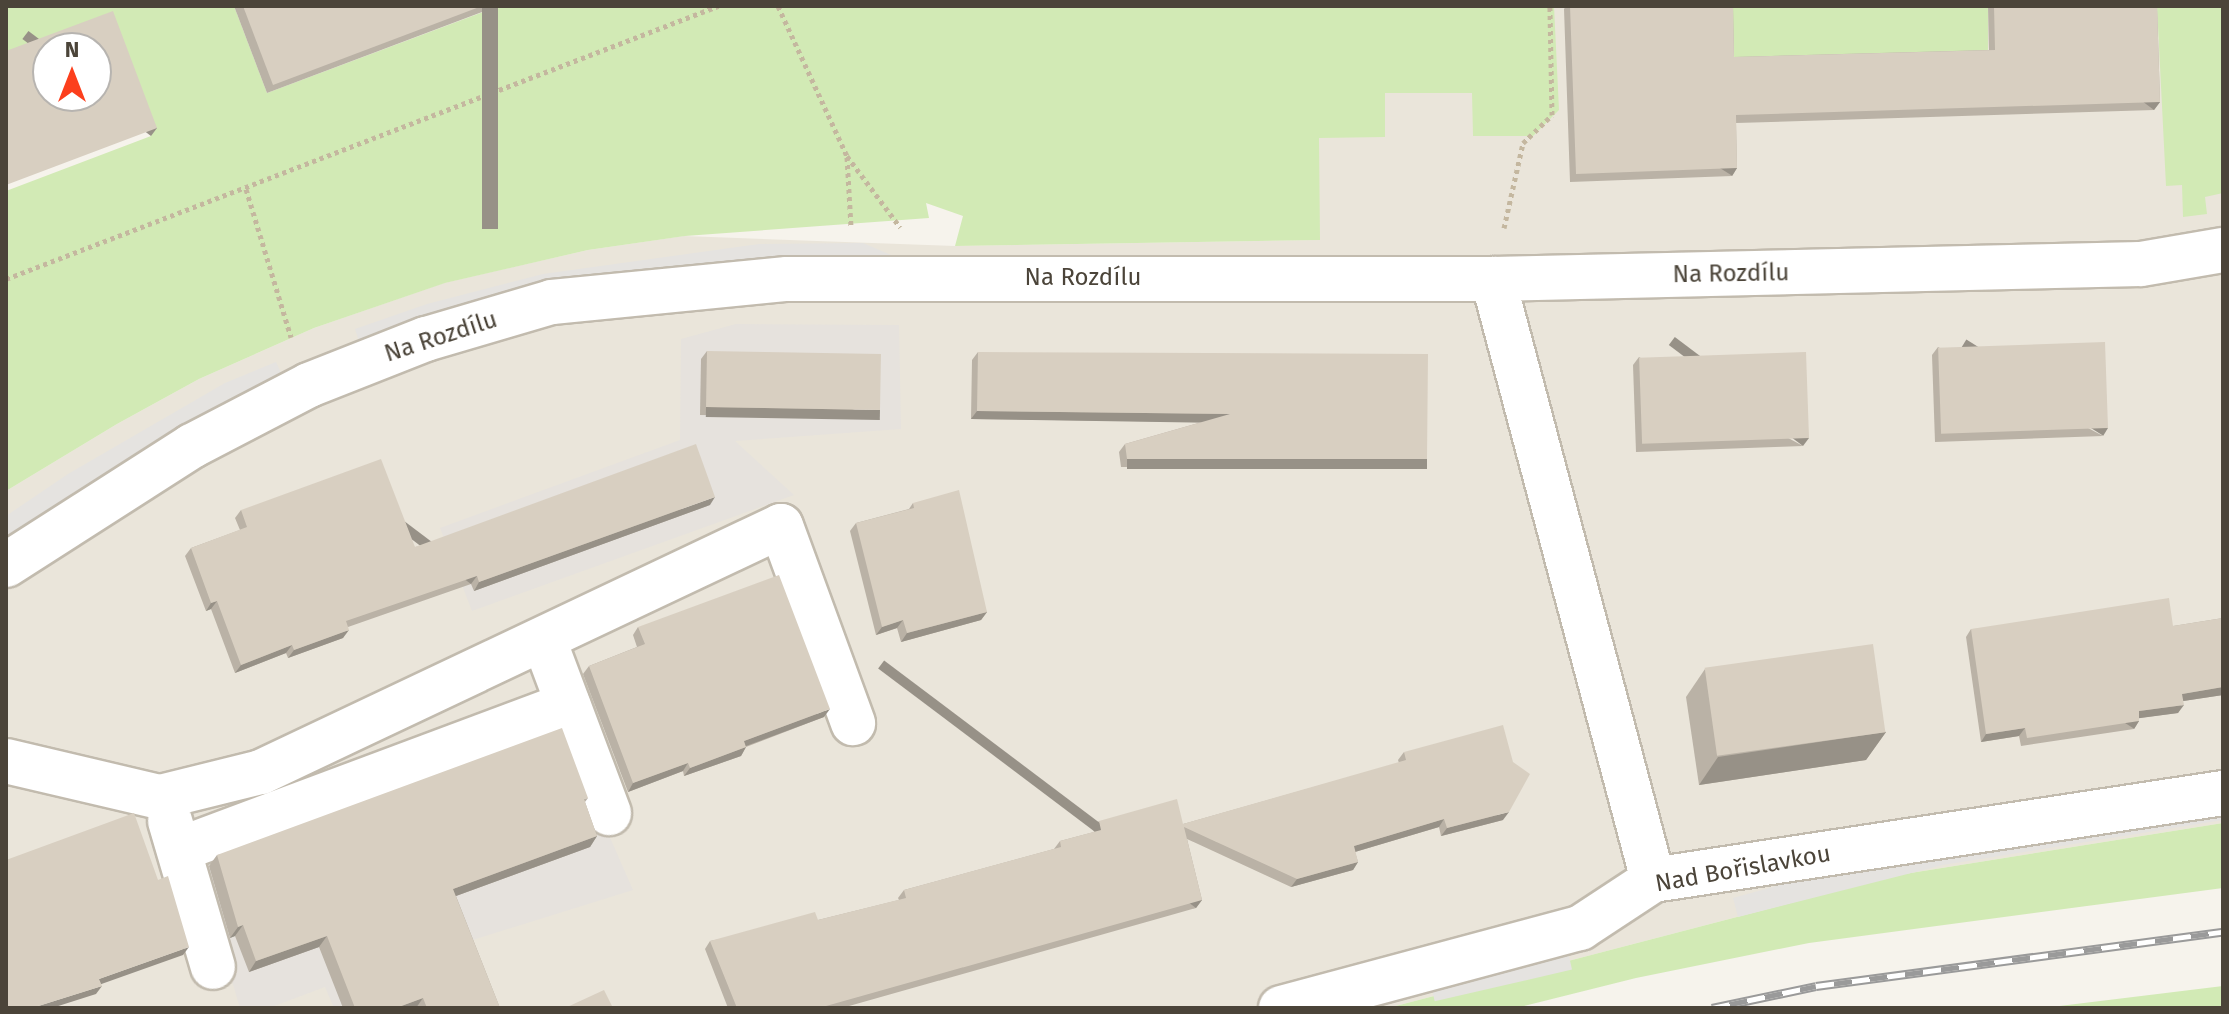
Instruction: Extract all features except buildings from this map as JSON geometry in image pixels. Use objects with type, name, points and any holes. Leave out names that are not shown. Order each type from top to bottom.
[{"type":"street","name":"Na Rozdílu","points":[[6,565],[192,446],[309,385],[426,339],[552,302],[787,279],[1493,279],[2141,264],[2223,250]]},
{"type":"street","points":[[1493,279],[1653,880]]},
{"type":"street","points":[[6,761],[160,797],[261,772],[781,526],[853,723]]},
{"type":"street","points":[[544,640],[609,813]]},
{"type":"street","points":[[181,849],[568,704]]},
{"type":"street","name":"Nad Bořislavkou","points":[[1281,1008],[1580,928],[1653,880],[2223,793]]},
{"type":"street","points":[[160,797],[181,849],[213,967]]},
{"type":"path","points":[[6,279],[718,6]]},
{"type":"path","points":[[778,6],[847,156],[904,231],[926,277]]},
{"type":"path","points":[[1493,279],[1523,143],[1552,115],[1550,6]]},
{"type":"path","points":[[847,156],[851,234]]},
{"type":"path","points":[[246,189],[286,319]]},
{"type":"shaded area","points":[[1266,6],[2223,6],[2223,823],[1898,875],[1388,1008],[6,1008],[6,491],[199,379],[314,328],[444,283],[588,250],[684,236],[955,246],[1320,240]]},
{"type":"shaded area","points":[[863,243],[905,261],[360,345],[355,329],[427,304],[543,274],[759,244]]},
{"type":"shaded area","points":[[736,324],[899,325],[901,429],[735,441],[794,495],[472,611],[440,528],[680,440],[681,339]]},
{"type":"shaded area","points":[[276,362],[283,377],[196,419],[103,474],[6,539],[6,516],[68,474],[225,383]]},
{"type":"shaded area","points":[[562,728],[633,890],[463,943],[418,1008],[334,1008],[325,987],[269,1008],[240,1008],[194,854]]},
{"type":"shaded area","points":[[2223,804],[2223,820],[1943,865],[1738,917],[1733,898],[1899,852]]},
{"type":"shaded area","points":[[1568,952],[1572,970],[1435,1001],[1431,984]]},
{"type":"green space","points":[[6,6],[234,6],[267,93],[499,6],[1554,6],[1559,110],[1533,136],[1473,136],[1472,93],[1385,93],[1385,137],[1319,138],[1320,240],[955,246],[963,216],[926,203],[929,218],[685,236],[588,250],[445,283],[314,328],[199,379],[6,491],[6,191],[151,136],[107,19],[72,32],[32,32],[32,47],[6,57]]},
{"type":"green space","points":[[1727,6],[1988,6],[1988,65],[1727,65]]},
{"type":"green space","points":[[2157,6],[2223,6],[2223,193],[2205,197],[2207,214],[2183,217],[2182,185],[2166,186]]},
{"type":"green space","points":[[2223,823],[2223,888],[1809,943],[1636,978],[1516,1008],[1388,1008],[1898,875]]},
{"type":"green space","points":[[2223,986],[2223,1008],[2043,1008]]},
{"type":"railway","points":[[1712,1008],[1816,986],[2223,932]]}]
